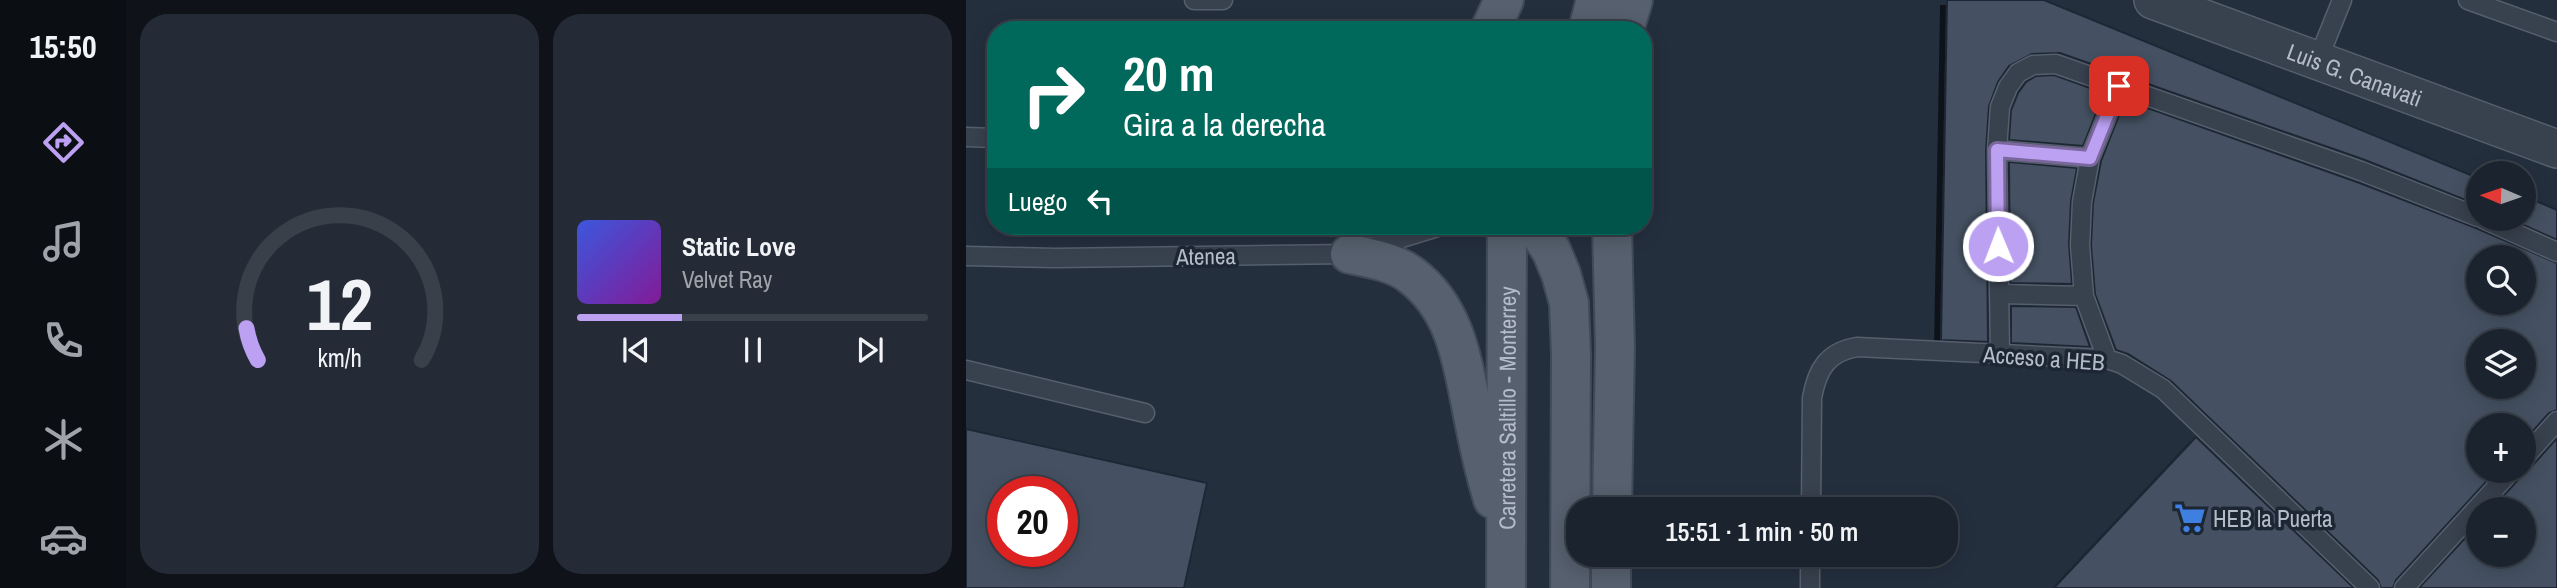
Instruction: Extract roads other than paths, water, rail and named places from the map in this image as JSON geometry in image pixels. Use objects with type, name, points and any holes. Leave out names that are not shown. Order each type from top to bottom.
[{"type":"main road","points":[[1494,21],[1504,0]]},
{"type":"main road","points":[[1511,0],[1511,21]]},
{"type":"main road","points":[[1590,21],[1595,0]]},
{"type":"main road","points":[[1610,21],[1611,0]]},
{"type":"main road","points":[[1626,21],[1633,0]]},
{"type":"main road","name":"Carretera Saltillo - Monterrey","points":[[1506,588],[1507,235]]},
{"type":"main road","points":[[1541,235],[1561,274],[1569,303],[1572,355],[1570,588]]},
{"type":"main road","points":[[1612,235],[1615,348],[1612,497]]},
{"type":"main road","points":[[1350,254],[1382,261],[1409,273],[1439,304],[1463,359],[1474,421],[1507,548]]},
{"type":"main road","points":[[1611,567],[1611,588]]},
{"type":"street","name":"Luis G. Canavati","points":[[2153,0],[2557,149]]},
{"type":"lane","points":[[1194,0],[1223,0]]},
{"type":"lane","points":[[2317,62],[2342,0]]},
{"type":"lane","points":[[2468,0],[2557,32]]},
{"type":"lane","points":[[2000,354],[1997,150],[2000,107],[2018,73],[2033,65],[2056,64],[2361,171],[2466,211]]},
{"type":"lane","points":[[2107,359],[2084,296],[2080,245],[2082,201],[2090,158],[2119,86]]},
{"type":"lane","points":[[966,136],[987,137]]},
{"type":"lane","points":[[1997,150],[2090,158]]},
{"type":"lane","points":[[2510,231],[2557,252]]},
{"type":"lane","name":"Atenea","points":[[966,256],[1055,258],[1350,254],[1412,235]]},
{"type":"lane","points":[[1999,294],[2084,296]]},
{"type":"lane","name":"Acceso a HEB","points":[[1811,497],[1812,398],[1815,382],[1824,364],[1833,354],[1843,349],[1857,347],[2107,359],[2164,390],[2370,588]]},
{"type":"lane","points":[[966,370],[1145,413]]},
{"type":"lane","points":[[2536,445],[2557,421]]},
{"type":"lane","points":[[2404,588],[2500,483]]},
{"type":"lane","points":[[1810,588],[1811,567]]},
{"type":"place","name":"HEB la Puerta","points":[[2190,518]]}]
